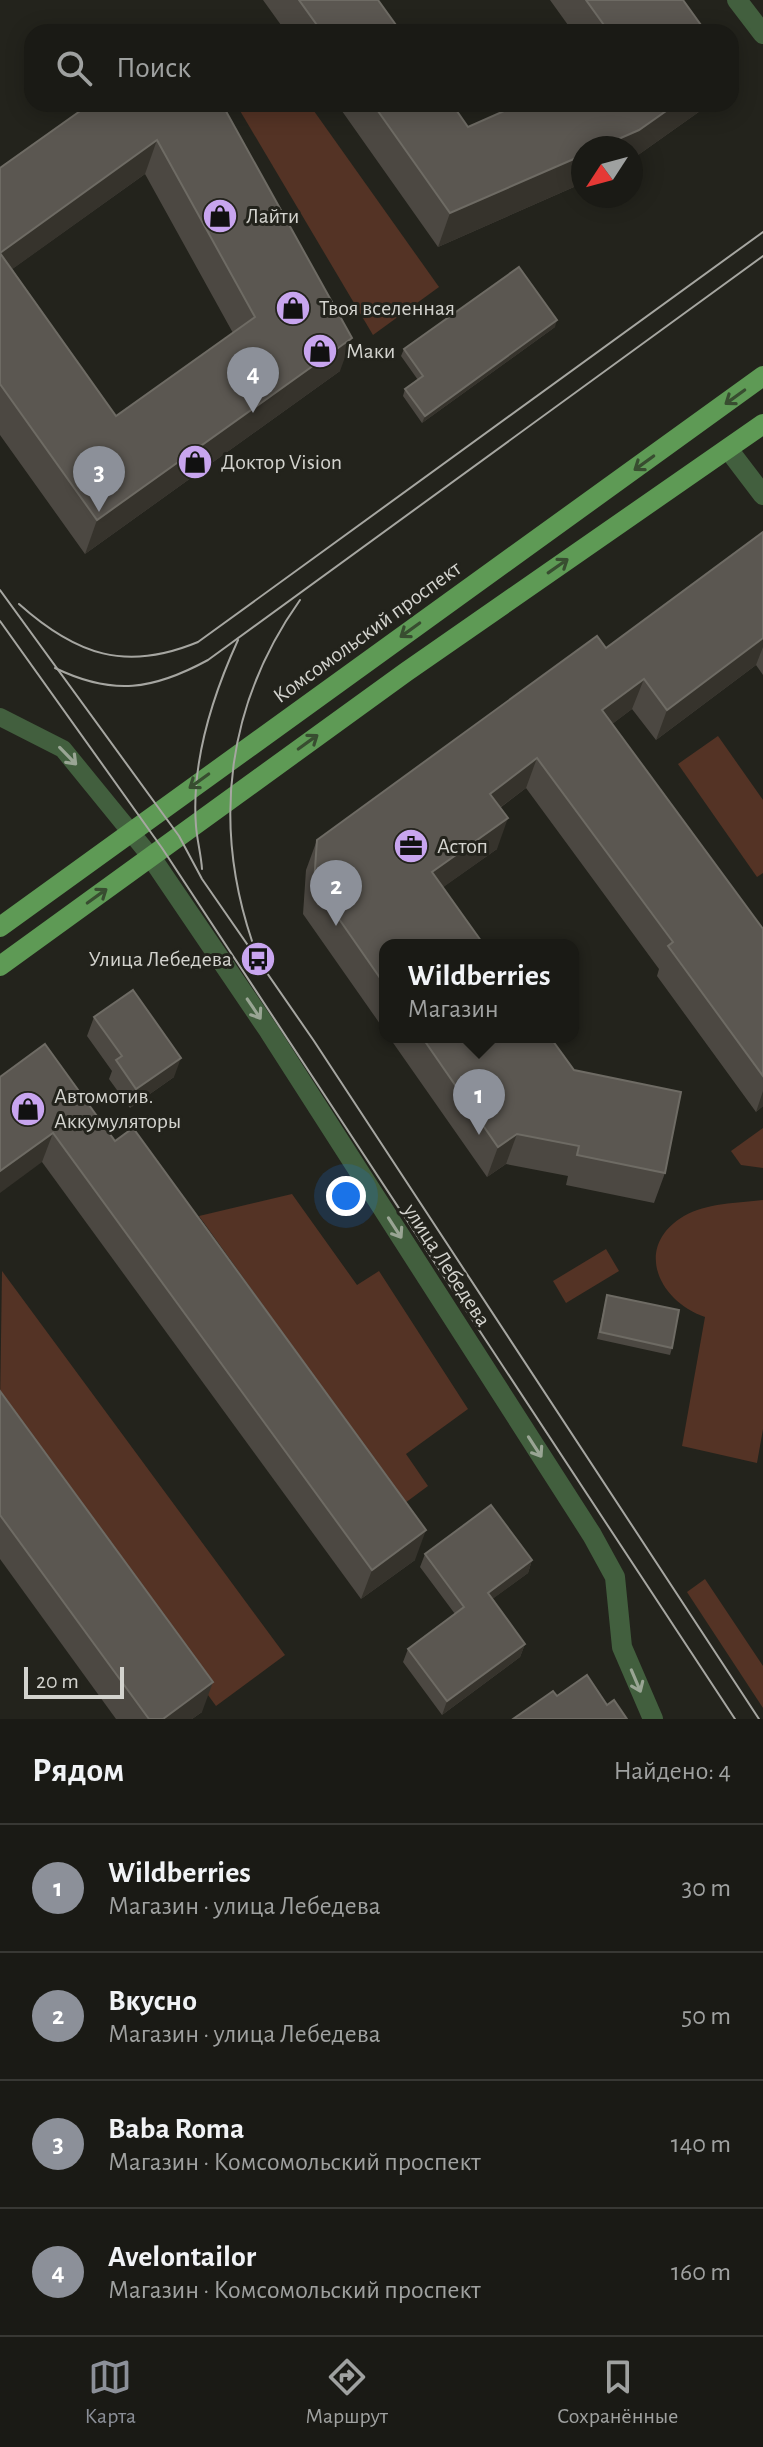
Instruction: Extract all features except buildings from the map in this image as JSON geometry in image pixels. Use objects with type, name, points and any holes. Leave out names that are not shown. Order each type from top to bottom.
[{"type":"main road","name":"Комсомольский проспект","points":[[0,927],[763,376]]},
{"type":"main road","points":[[0,966],[406,672],[763,424]]},
{"type":"street","points":[[737,0],[763,34]]},
{"type":"street","points":[[728,449],[763,495]]},
{"type":"street","name":"улица Лебедева","points":[[151,857],[269,1031],[592,1535],[615,1577],[622,1647],[653,1719]]},
{"type":"lane","points":[[0,718],[63,749],[151,857]]},
{"type":"shaded area","points":[[241,112],[315,112],[439,287],[373,335]]},
{"type":"shaded area","points":[[718,736],[763,800],[763,873],[757,877],[678,764]]},
{"type":"shaded area","points":[[763,1128],[763,1168],[741,1165],[731,1151]]},
{"type":"shaded area","points":[[292,1194],[357,1285],[379,1271],[468,1409],[406,1454],[428,1486],[405,1503],[199,1216]]},
{"type":"shaded area","points":[[763,1200],[763,1429],[757,1463],[682,1446],[705,1317],[675,1299],[664,1286],[656,1257],[659,1242],[668,1228],[684,1216],[712,1206]]},
{"type":"shaded area","points":[[606,1249],[619,1271],[566,1303],[553,1281]]},
{"type":"shaded area","points":[[2,1271],[285,1655],[216,1706],[0,1409]]},
{"type":"shaded area","points":[[705,1579],[763,1666],[763,1708],[687,1592]]},
{"type":"tram line","points":[[19,604],[61,636],[103,653],[125,657],[148,656],[198,642],[763,232]]},
{"type":"tram line","points":[[55,668],[96,683],[133,686],[169,678],[208,660],[763,256]]},
{"type":"tram line","points":[[0,590],[179,836],[202,879],[314,1041],[759,1719]]},
{"type":"tram line","points":[[252,941],[232,852],[230,808],[234,764],[242,722],[256,680],[275,639],[300,600]]},
{"type":"tram line","points":[[0,621],[162,848],[735,1719]]},
{"type":"tram line","points":[[202,869],[195,802],[200,754],[212,707],[238,640]]},
{"type":"place","name":"Лайти","points":[[220,216]]},
{"type":"place","name":"Твоя вселенная","points":[[293,308]]},
{"type":"place","name":"Маки","points":[[320,351]]},
{"type":"place","name":"Avelontailor","points":[[253,413]]},
{"type":"place","name":"Доктор Vision","points":[[195,462]]},
{"type":"place","name":"Baba Roma","points":[[99,512]]},
{"type":"place","name":"Астоп","points":[[411,846]]},
{"type":"place","name":"Вкусно","points":[[336,926]]},
{"type":"place","name":"Улица Лебедева","points":[[258,959]]},
{"type":"place","name":"Автомотив. Аккумуляторы","points":[[28,1109]]},
{"type":"place","name":"Wildberries","points":[[479,1135]]}]
